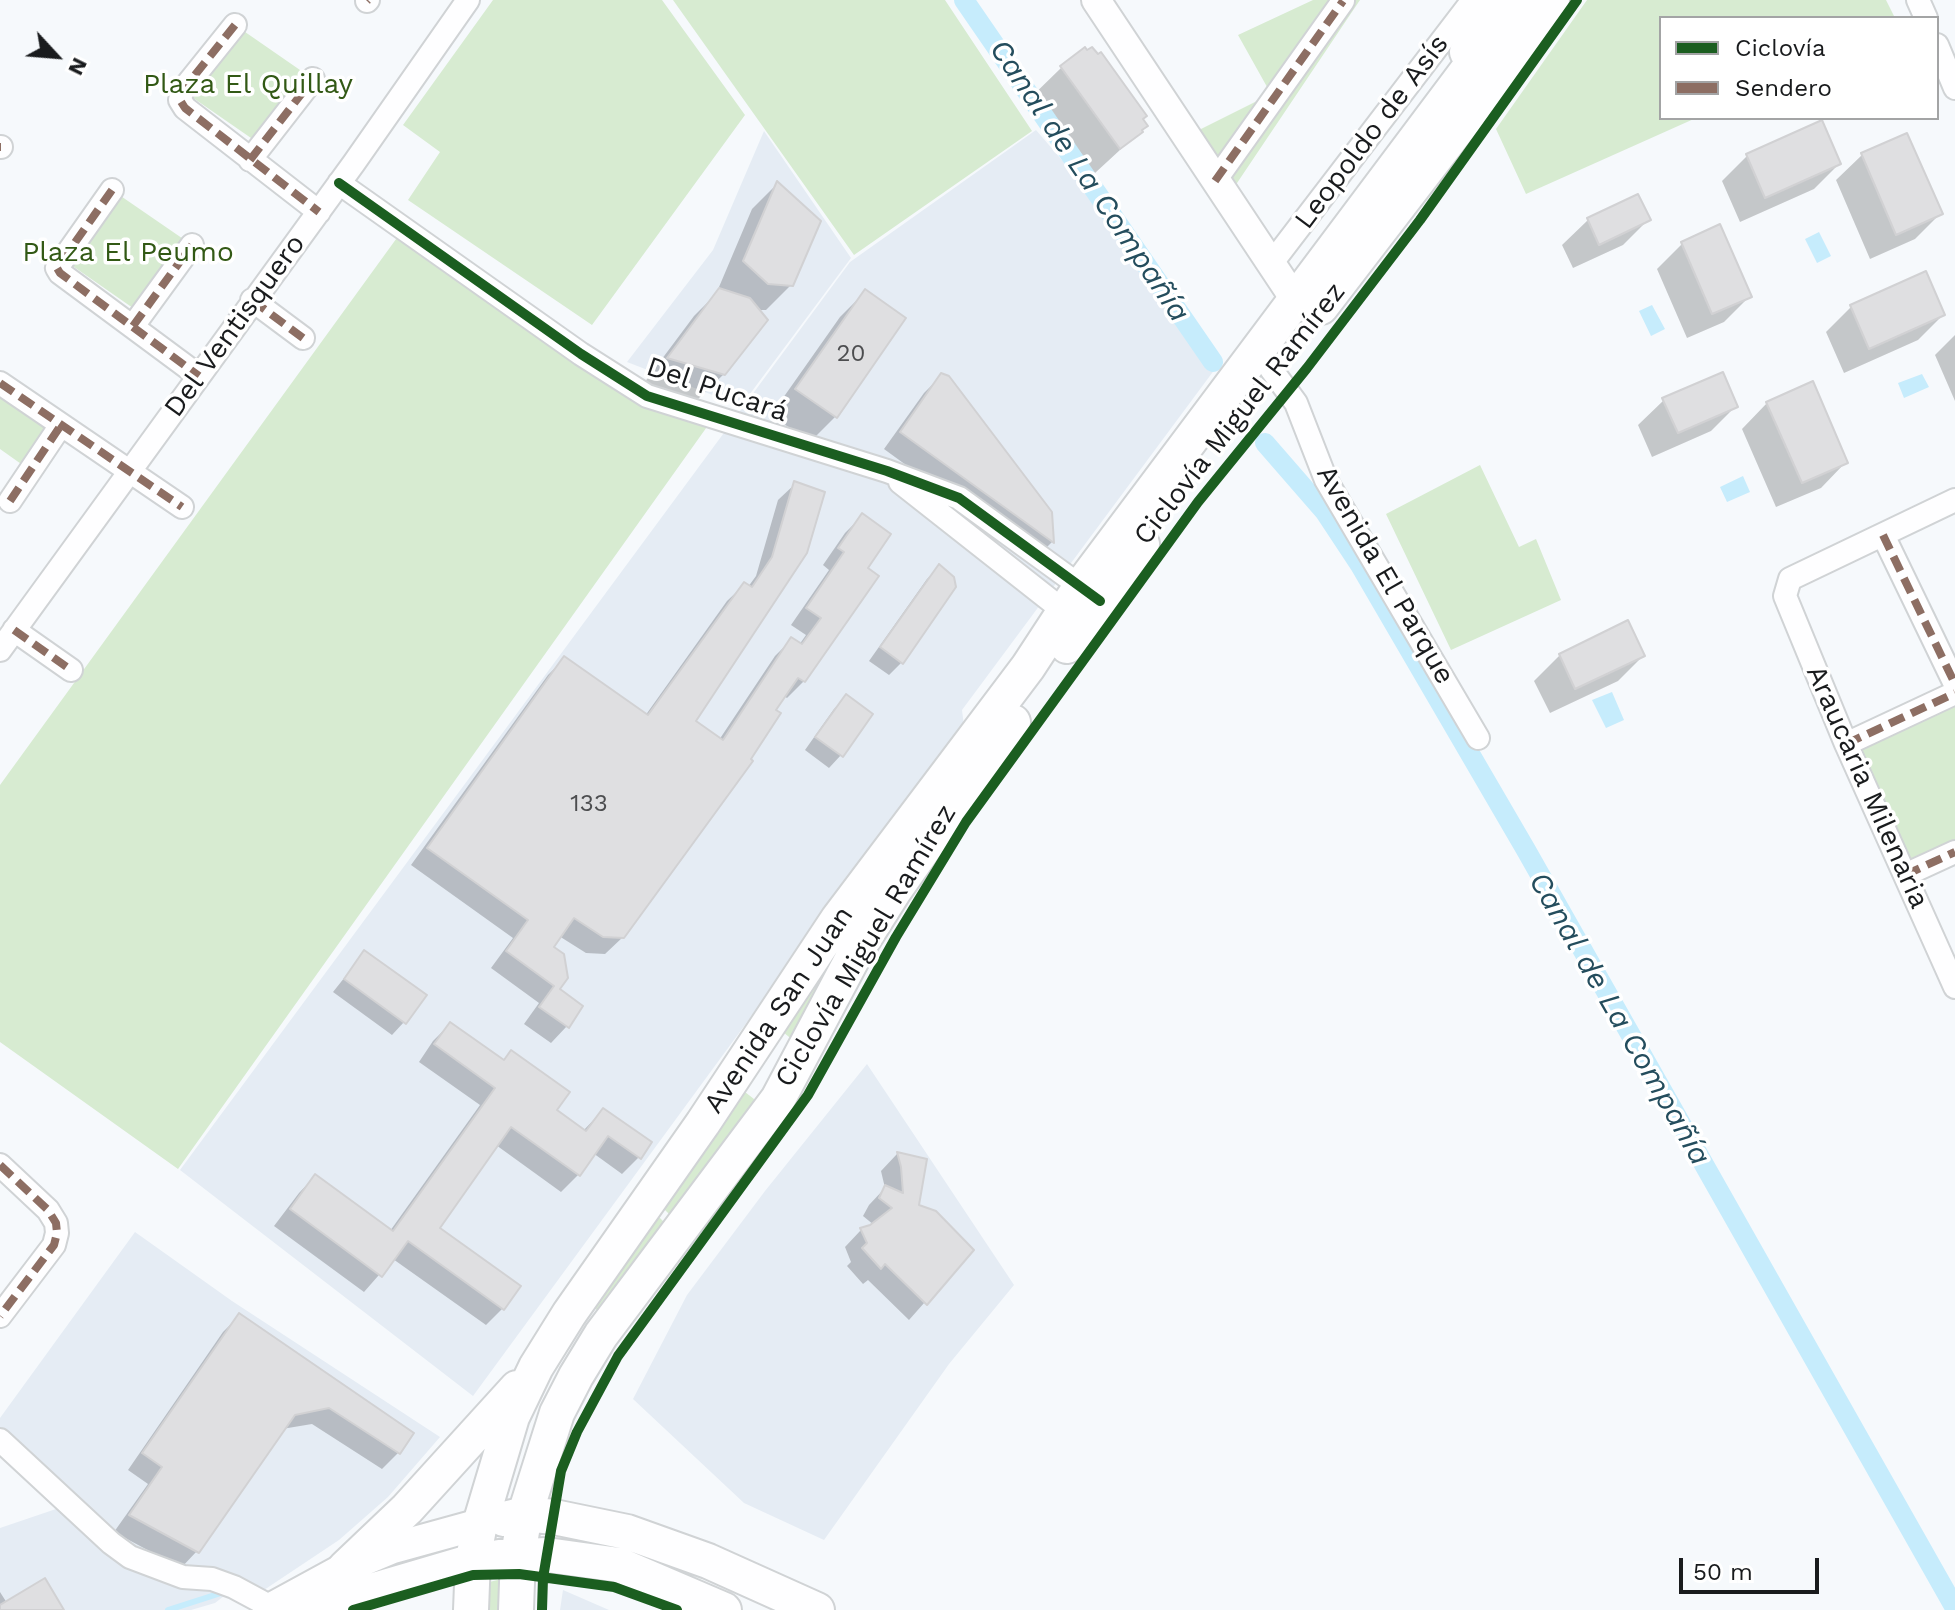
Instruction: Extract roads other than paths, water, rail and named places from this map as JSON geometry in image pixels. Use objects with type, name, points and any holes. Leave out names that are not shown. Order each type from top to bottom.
[{"type":"main road","points":[[1423,132],[1480,29],[1486,0]]},
{"type":"main road","points":[[1303,311],[1423,132],[1520,0]]},
{"type":"main road","points":[[1303,311],[1470,113],[1552,0]]},
{"type":"main road","name":"Avenida San Juan","points":[[471,1610],[473,1559],[480,1524],[512,1417],[536,1367],[569,1314],[710,1112],[838,919],[1028,667],[1082,606],[1271,369],[1303,311]]},
{"type":"main road","name":"Avenida San Juan","points":[[516,1610],[518,1555],[525,1514],[557,1413],[601,1335],[778,1099],[858,948],[1082,606],[1303,311]]},
{"type":"main road","points":[[710,1112],[739,1136],[739,1153]]},
{"type":"main road","points":[[569,1314],[572,1324],[585,1334],[601,1335]]},
{"type":"main road","points":[[345,1568],[415,1501],[536,1367]]},
{"type":"main road","points":[[271,1609],[345,1568],[393,1548],[525,1514],[627,1532],[708,1561],[817,1610]]},
{"type":"main road","points":[[271,1609],[317,1605],[473,1559],[547,1555],[619,1565],[724,1610]]},
{"type":"street","name":"Del Ventisquero","points":[[0,650],[319,212],[468,0]]},
{"type":"street","points":[[1096,0],[1303,311]]},
{"type":"street","name":"Leopoldo de Asís","points":[[1271,264],[1473,0]]},
{"type":"street","points":[[1215,181],[1343,1]]},
{"type":"street","points":[[235,25],[182,91],[180,100],[185,108],[319,212]]},
{"type":"street","points":[[1939,50],[1955,88]]},
{"type":"street","points":[[250,160],[313,79]]},
{"type":"street","name":"Del Pucará","points":[[339,183],[581,354],[647,396],[887,471],[1082,606]]},
{"type":"street","points":[[112,190],[57,268],[199,376]]},
{"type":"street","points":[[133,326],[192,245]]},
{"type":"street","points":[[252,300],[303,338]]},
{"type":"street","name":"Avenida El Parque","points":[[1271,369],[1296,403],[1326,480],[1478,738]]},
{"type":"street","points":[[0,383],[182,507]]},
{"type":"street","points":[[10,501],[61,425]]},
{"type":"street","points":[[1955,500],[1883,535],[1955,684]]},
{"type":"street","name":"Araucaria Milenaria","points":[[1883,535],[1790,579],[1785,596],[1846,744],[1955,987]]},
{"type":"street","points":[[14,630],[71,670]]},
{"type":"street","points":[[1846,744],[1955,693]]},
{"type":"street","points":[[1905,875],[1955,852]]},
{"type":"street","points":[[0,1165],[48,1210],[56,1223],[57,1233],[54,1245],[0,1316]]},
{"type":"street","points":[[0,1440],[130,1557],[183,1577],[212,1579],[234,1587],[271,1609]]},
{"type":"water","points":[[1819,232],[1831,256],[1817,263],[1805,239]]},
{"type":"water","points":[[1652,305],[1665,329],[1651,336],[1639,311]]},
{"type":"water","points":[[1922,374],[1929,387],[1904,398],[1898,383]]},
{"type":"water","points":[[1743,476],[1750,492],[1727,502],[1720,487]]},
{"type":"water","points":[[1612,692],[1624,720],[1606,728],[1592,700]]},
{"type":"waterway","name":"Canal de La Compañía","points":[[964,0],[1213,362]]},
{"type":"waterway","name":"Canal de La Compañía","points":[[1265,443],[1325,512],[1360,565],[1526,850],[1955,1608]]},
{"type":"waterway","points":[[168,1610],[221,1593]]},
{"type":"park label","name":"Plaza El Quillay","points":[[248,85]]},
{"type":"park label","name":"Plaza El Peumo","points":[[128,253]]}]
